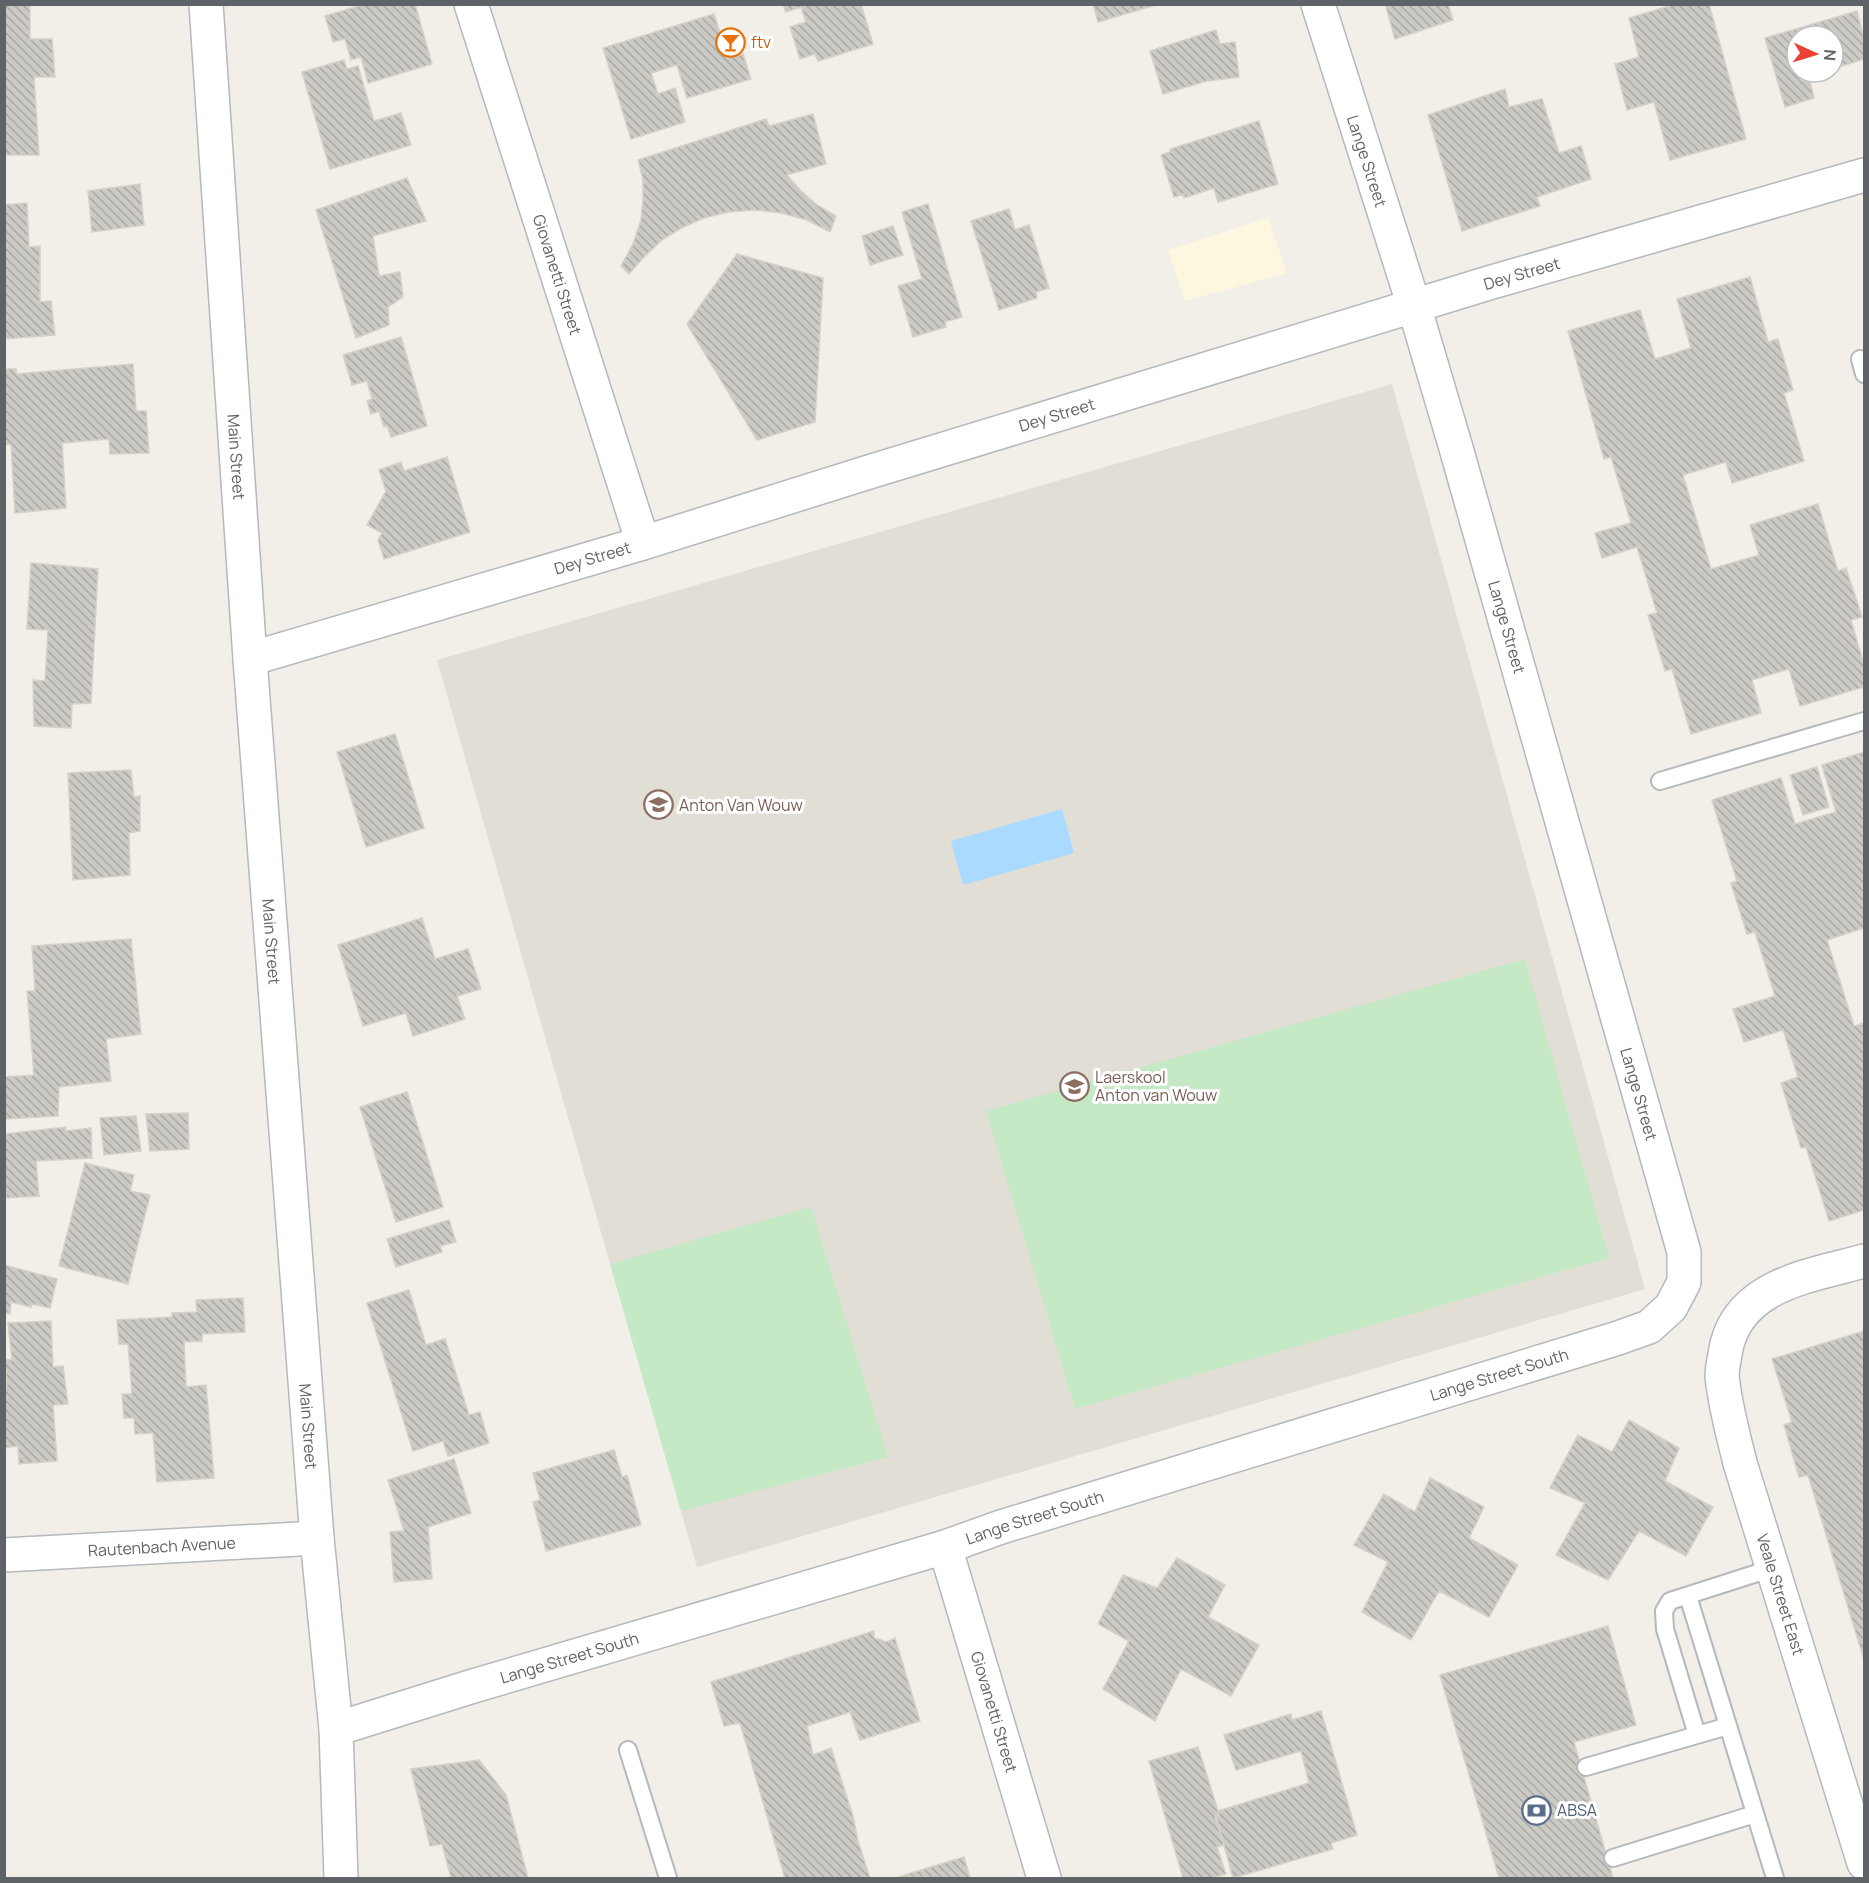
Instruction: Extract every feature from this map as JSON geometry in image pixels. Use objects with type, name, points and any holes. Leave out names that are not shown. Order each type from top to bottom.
[{"type":"street","name":"Main Street","points":[[206,4],[250,659],[317,1538],[336,1729],[341,1878]]},
{"type":"street","name":"Giovanetti Street","points":[[471,4],[643,543]]},
{"type":"street","name":"Lange Street","points":[[1318,4],[1414,306],[1456,448],[1684,1252]]},
{"type":"street","name":"Dey Street","points":[[250,659],[643,543],[1414,306],[1864,175]]},
{"type":"street","name":"Lange Street South","points":[[336,1729],[945,1547],[1001,1527],[1649,1327],[1679,1295],[1684,1282],[1684,1252]]},
{"type":"street","name":"Veale Street East","points":[[1864,1261],[1797,1279],[1776,1288],[1749,1305],[1734,1322],[1726,1343],[1722,1374],[1740,1462],[1864,1863]]},
{"type":"street","name":"Rautenbach Avenue","points":[[4,1555],[317,1538]]},
{"type":"street","name":"Giovanetti Street","points":[[945,1547],[1044,1878]]},
{"type":"lane","points":[[1660,781],[1864,721]]},
{"type":"lane","points":[[1697,1735],[1665,1629],[1664,1611],[1670,1601],[1773,1568]]},
{"type":"lane","points":[[1688,1596],[1774,1878]]},
{"type":"lane","points":[[1587,1767],[1728,1726]]},
{"type":"lane","points":[[628,1750],[668,1878]]},
{"type":"lane","points":[[1613,1858],[1755,1814]]},
{"type":"shaded area","points":[[1268,218],[1287,273],[1185,301],[1168,250]]},
{"type":"shaded area","name":"Laerskool Anton van Wouw","points":[[1392,384],[1645,1289],[697,1567],[437,660]]},
{"type":"green space","points":[[1525,959],[1609,1258],[1075,1409],[986,1111]]},
{"type":"green space","points":[[811,1207],[888,1457],[681,1511],[610,1264]]},
{"type":"water","points":[[1062,809],[1074,853],[963,885],[951,841]]},
{"type":"building","points":[[4,4],[30,4],[30,39],[52,39],[55,77],[34,77],[39,155],[4,155]]},
{"type":"building","points":[[365,4],[415,4],[432,64],[368,83],[361,57],[351,60],[345,39],[333,42],[325,16]]},
{"type":"building","points":[[783,4],[861,4],[873,44],[818,61],[815,54],[800,59],[790,27],[806,22],[801,7],[786,12]]},
{"type":"building","points":[[1093,4],[1156,4],[1156,5],[1098,22]]},
{"type":"building","points":[[1385,4],[1448,4],[1453,20],[1395,39]]},
{"type":"building","points":[[1676,4],[1709,4],[1746,139],[1670,160],[1654,102],[1627,110],[1615,64],[1639,57],[1629,18]]},
{"type":"building","points":[[1857,11],[1864,39],[1864,59],[1845,65],[1845,24],[1813,24]]},
{"type":"building","points":[[714,14],[728,58],[743,54],[751,79],[687,98],[677,65],[651,73],[658,94],[675,88],[685,122],[631,139],[603,48]]},
{"type":"building","points":[[1216,30],[1220,44],[1235,42],[1239,77],[1207,81],[1163,94],[1150,51]]},
{"type":"building","points":[[1785,32],[1785,84],[1811,84],[1814,98],[1785,107],[1765,38]]},
{"type":"building","points":[[344,60],[347,69],[358,66],[374,121],[401,113],[411,145],[330,169],[302,72]]},
{"type":"building","points":[[1505,89],[1509,107],[1542,99],[1559,153],[1581,146],[1591,179],[1537,197],[1540,206],[1462,231],[1428,115]]},
{"type":"building","points":[[813,114],[826,164],[787,175],[817,205],[836,216],[830,232],[807,220],[781,213],[755,210],[728,212],[704,218],[662,240],[629,274],[621,266],[633,244],[641,220],[643,180],[638,160],[766,119],[769,126]]},
{"type":"building","points":[[1259,121],[1278,184],[1218,202],[1214,188],[1184,198],[1184,194],[1174,197],[1161,155],[1170,152],[1170,149]]},
{"type":"building","points":[[407,178],[426,221],[373,236],[379,276],[400,272],[403,297],[388,307],[389,325],[356,338],[316,210]]},
{"type":"building","points":[[140,184],[144,225],[92,232],[88,191]]},
{"type":"building","points":[[27,203],[29,247],[40,246],[40,302],[51,301],[55,335],[4,339],[4,205]]},
{"type":"building","points":[[928,204],[962,317],[945,322],[946,327],[913,337],[898,286],[922,279],[902,212]]},
{"type":"building","points":[[1009,209],[1015,230],[1029,225],[1049,288],[1036,292],[1037,298],[999,310],[971,221]]},
{"type":"building","points":[[893,226],[903,255],[870,265],[862,236]]},
{"type":"building","points":[[737,254],[823,278],[815,422],[757,440],[687,324]]},
{"type":"building","points":[[1750,277],[1768,342],[1778,339],[1793,390],[1784,393],[1804,461],[1732,483],[1726,462],[1683,475],[1711,569],[1759,555],[1750,525],[1818,504],[1838,571],[1846,568],[1862,617],[1851,620],[1864,665],[1864,687],[1800,706],[1789,669],[1752,680],[1761,713],[1691,734],[1672,669],[1665,671],[1648,615],[1657,613],[1637,547],[1602,558],[1595,533],[1631,523],[1611,457],[1604,459],[1568,331],[1640,310],[1655,359],[1691,348],[1677,299]]},
{"type":"building","points":[[401,337],[427,426],[391,437],[387,426],[384,427],[379,411],[371,414],[367,401],[372,399],[367,381],[352,385],[343,355]]},
{"type":"building","points":[[133,364],[136,411],[146,411],[149,453],[110,454],[109,439],[62,443],[66,508],[15,513],[11,444],[4,445],[4,369],[16,369],[16,374]]},
{"type":"building","points":[[447,457],[470,532],[384,559],[378,540],[382,533],[367,525],[386,491],[379,470],[401,462],[404,471]]},
{"type":"building","points":[[31,563],[98,569],[91,703],[72,704],[71,728],[34,726],[33,680],[45,681],[48,630],[27,629]]},
{"type":"building","points":[[395,734],[424,828],[366,847],[337,752]]},
{"type":"building","points":[[1864,752],[1864,928],[1827,940],[1854,1026],[1864,1023],[1864,1210],[1829,1221],[1806,1147],[1801,1148],[1781,1083],[1798,1077],[1783,1030],[1744,1042],[1733,1009],[1775,996],[1755,932],[1747,934],[1731,883],[1737,881],[1712,800],[1781,778],[1795,824],[1836,812],[1822,765]]},
{"type":"building","points":[[1817,767],[1829,807],[1803,815],[1790,775]]},
{"type":"building","points":[[131,770],[134,797],[140,796],[140,831],[129,833],[130,875],[73,880],[68,773]]},
{"type":"building","points":[[422,918],[435,959],[468,949],[481,989],[457,996],[465,1019],[413,1036],[406,1013],[363,1026],[338,945]]},
{"type":"building","points":[[131,939],[141,1034],[106,1039],[111,1081],[59,1087],[58,1116],[5,1119],[4,1077],[34,1075],[27,991],[35,991],[32,946]]},
{"type":"building","points":[[407,1092],[443,1207],[396,1222],[360,1107]]},
{"type":"building","points":[[188,1113],[189,1149],[150,1151],[146,1114]]},
{"type":"building","points":[[136,1116],[141,1151],[104,1155],[100,1118]]},
{"type":"building","points":[[66,1127],[65,1131],[91,1128],[92,1158],[36,1161],[39,1196],[6,1198],[4,1134]]},
{"type":"building","points":[[85,1163],[134,1175],[130,1191],[150,1195],[128,1284],[59,1266]]},
{"type":"building","points":[[449,1220],[456,1242],[440,1246],[442,1252],[396,1267],[387,1239]]},
{"type":"building","points":[[4,1265],[57,1279],[50,1308],[32,1304],[31,1307],[11,1302],[10,1314],[4,1312]]},
{"type":"building","points":[[409,1290],[426,1345],[445,1339],[469,1415],[480,1412],[489,1443],[448,1456],[443,1441],[413,1451],[367,1303]]},
{"type":"building","points":[[243,1298],[245,1332],[202,1334],[202,1341],[184,1342],[186,1387],[206,1385],[214,1478],[157,1482],[153,1433],[135,1434],[134,1418],[124,1418],[122,1394],[132,1394],[128,1344],[119,1344],[117,1320],[172,1317],[172,1313],[197,1312],[196,1300]]},
{"type":"building","points":[[51,1321],[53,1367],[63,1366],[68,1404],[53,1405],[57,1461],[19,1464],[18,1446],[4,1448],[4,1388],[7,1387],[5,1359],[12,1360],[8,1323]]},
{"type":"building","points":[[1864,1331],[1864,1660],[1808,1475],[1799,1477],[1784,1425],[1792,1422],[1772,1359]]},
{"type":"building","points":[[1629,1420],[1679,1448],[1665,1481],[1713,1507],[1686,1556],[1639,1531],[1608,1580],[1556,1555],[1585,1503],[1550,1488],[1578,1435],[1612,1452]]},
{"type":"building","points":[[614,1450],[622,1477],[627,1475],[641,1525],[546,1551],[533,1502],[540,1500],[533,1473]]},
{"type":"building","points":[[454,1459],[471,1513],[428,1527],[432,1579],[394,1582],[390,1532],[404,1531],[388,1480]]},
{"type":"building","points":[[1430,1478],[1484,1507],[1469,1538],[1518,1565],[1489,1617],[1439,1591],[1411,1640],[1362,1612],[1388,1562],[1354,1545],[1384,1494],[1415,1512]]},
{"type":"building","points":[[1177,1558],[1225,1585],[1208,1617],[1259,1645],[1231,1696],[1181,1669],[1155,1721],[1103,1689],[1129,1641],[1098,1624],[1123,1575],[1157,1588]]},
{"type":"building","name":"ABSA","points":[[1608,1626],[1636,1725],[1574,1742],[1613,1878],[1499,1878],[1440,1675]]},
{"type":"building","points":[[874,1631],[874,1638],[887,1642],[895,1638],[920,1721],[860,1740],[850,1712],[807,1726],[813,1755],[831,1748],[870,1878],[785,1878],[740,1723],[724,1726],[711,1682]]},
{"type":"building","points":[[1321,1711],[1357,1835],[1331,1843],[1333,1849],[1233,1878],[1216,1816],[1219,1815],[1218,1811],[1309,1783],[1301,1751],[1236,1770],[1224,1735],[1291,1714],[1292,1720]]},
{"type":"building","points":[[1198,1747],[1219,1814],[1215,1816],[1224,1845],[1217,1847],[1226,1874],[1212,1878],[1183,1878],[1149,1761]]},
{"type":"building","points":[[479,1760],[506,1795],[528,1878],[451,1878],[442,1844],[430,1846],[411,1769]]},
{"type":"building","points":[[964,1857],[970,1878],[898,1877]]},
{"type":"place","name":"ftv","points":[[730,42]]},
{"type":"place","name":"Anton Van Wouw","points":[[658,805]]},
{"type":"place","name":"Laerskool Anton van Wouw","points":[[1074,1086]]},
{"type":"place","name":"ABSA","points":[[1536,1810]]}]
